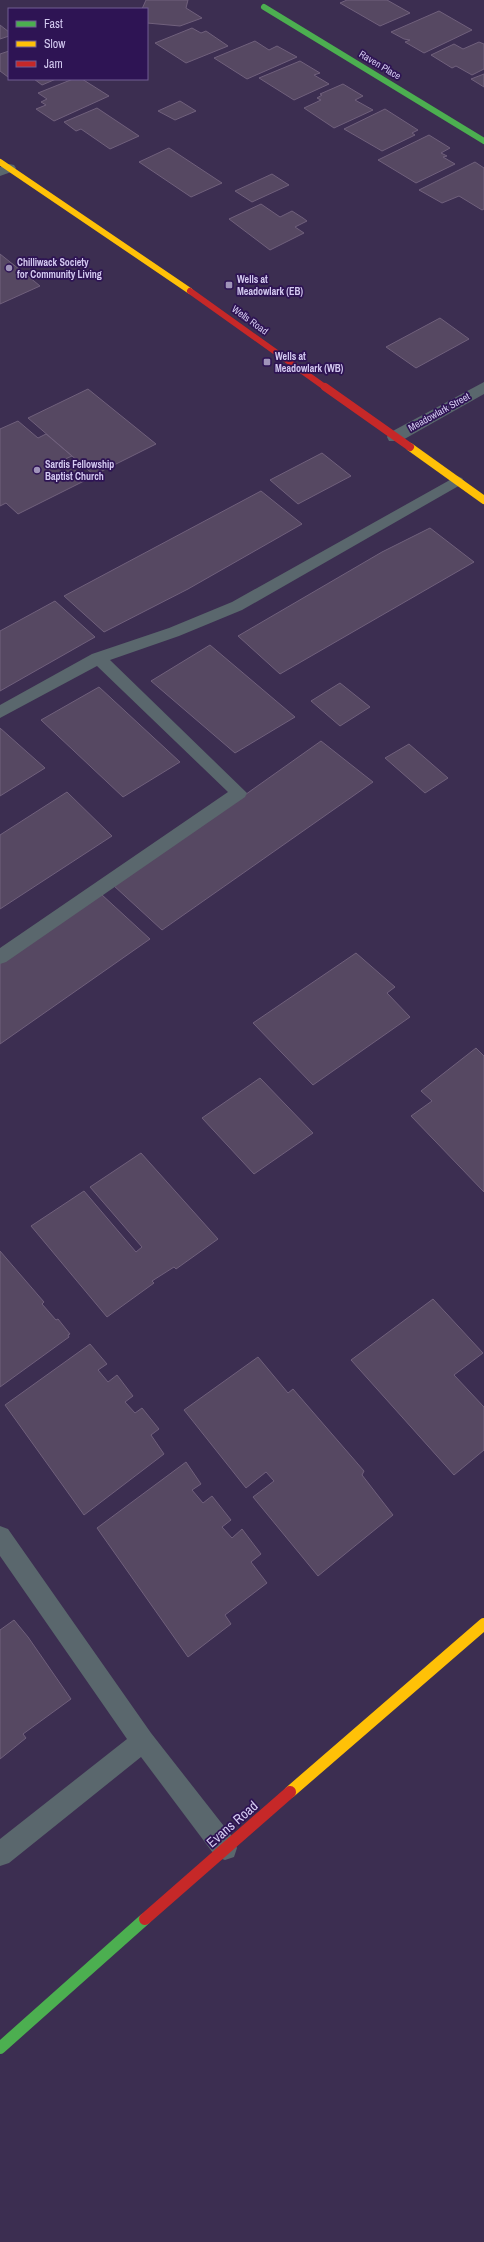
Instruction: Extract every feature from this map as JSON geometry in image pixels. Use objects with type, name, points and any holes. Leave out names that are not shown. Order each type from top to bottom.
[{"type":"street","name":"Raven Place","points":[[264,7],[484,141]]},
{"type":"street","name":"Wells Road","points":[[3,167],[215,308],[484,500]]},
{"type":"street","name":"Meadowlark Street","points":[[395,437],[484,387]]},
{"type":"street","name":"Evans Road","points":[[0,2048],[225,1848],[484,1624]]},
{"type":"lane","points":[[0,712],[98,658],[174,632],[237,606],[457,481]]},
{"type":"lane","points":[[0,957],[238,793],[98,658]]},
{"type":"lane","points":[[0,1536],[143,1741],[225,1848]]},
{"type":"lane","points":[[0,1854],[143,1741]]},
{"type":"building","points":[[146,0],[188,0],[186,8],[202,18],[180,26],[148,23],[148,8],[142,8]]},
{"type":"building","points":[[347,0],[387,0],[410,13],[380,26],[340,3]]},
{"type":"building","points":[[439,11],[472,30],[424,53],[405,42],[410,40],[404,39],[391,32]]},
{"type":"building","points":[[0,25],[8,31],[8,36],[0,39]]},
{"type":"building","points":[[192,28],[201,33],[206,31],[228,46],[186,63],[155,43]]},
{"type":"building","points":[[255,41],[269,50],[277,46],[297,57],[247,79],[214,58]]},
{"type":"building","points":[[479,42],[484,44],[484,69],[472,75],[456,66],[452,68],[431,55],[454,44],[463,49]]},
{"type":"building","points":[[8,51],[8,77],[0,71],[0,54]]},
{"type":"building","points":[[300,61],[320,73],[314,75],[329,84],[294,100],[259,78]]},
{"type":"building","points":[[484,74],[484,87],[471,79]]},
{"type":"building","points":[[35,80],[54,80],[42,85]]},
{"type":"building","points":[[70,80],[84,80],[109,96],[54,121],[36,109],[46,105],[41,102],[47,99],[38,93]]},
{"type":"building","points":[[343,84],[363,96],[355,100],[373,110],[334,128],[304,108],[321,100],[317,98],[322,95],[320,94]]},
{"type":"building","points":[[180,101],[196,111],[175,120],[158,111]]},
{"type":"building","points":[[97,108],[139,136],[110,149],[81,129],[76,131],[64,122]]},
{"type":"building","points":[[385,109],[418,130],[412,133],[415,135],[382,151],[344,129]]},
{"type":"building","points":[[429,135],[450,148],[441,153],[447,156],[443,157],[455,164],[416,183],[378,160]]},
{"type":"building","points":[[169,148],[222,183],[191,197],[139,162]]},
{"type":"building","points":[[475,162],[484,168],[484,209],[482,210],[459,196],[442,203],[419,190]]},
{"type":"building","points":[[272,174],[289,185],[252,202],[235,191]]},
{"type":"building","points":[[261,204],[280,217],[292,211],[303,218],[307,221],[295,227],[304,233],[270,250],[229,219]]},
{"type":"building","name":"Chilliwack Society for Community Living","points":[[0,254],[34,281],[40,286],[0,304]]},
{"type":"building","points":[[440,318],[469,339],[416,368],[386,347]]},
{"type":"building","points":[[88,389],[156,444],[94,475],[28,418]]},
{"type":"building","name":"Sardis Fellowship Baptist Church","points":[[18,421],[38,438],[46,434],[72,456],[63,460],[86,480],[18,514],[6,503],[0,506],[0,429]]},
{"type":"building","points":[[322,453],[351,476],[298,504],[270,480]]},
{"type":"building","points":[[261,491],[302,524],[188,589],[104,632],[64,596]]},
{"type":"building","points":[[430,528],[474,562],[280,674],[238,636],[382,552]]},
{"type":"building","points":[[55,601],[95,637],[0,691],[0,631]]},
{"type":"building","points":[[210,645],[295,717],[235,753],[151,681]]},
{"type":"building","points":[[340,683],[370,707],[340,726],[311,701]]},
{"type":"building","points":[[99,687],[180,762],[123,797],[41,720]]},
{"type":"building","points":[[0,728],[45,768],[0,796]]},
{"type":"building","points":[[321,741],[373,782],[162,930],[113,885],[242,797]]},
{"type":"building","points":[[409,744],[448,778],[425,793],[385,758]]},
{"type":"building","points":[[67,792],[112,836],[0,909],[0,835]]},
{"type":"building","points":[[101,894],[150,939],[0,1044],[0,963]]},
{"type":"building","points":[[356,953],[395,987],[387,993],[410,1017],[313,1085],[253,1023]]},
{"type":"building","points":[[476,1048],[484,1056],[484,1192],[411,1116],[432,1101],[421,1091]]},
{"type":"building","points":[[260,1078],[313,1133],[254,1174],[202,1118]]},
{"type":"building","points":[[141,1153],[218,1239],[176,1269],[174,1267],[152,1281],[154,1283],[107,1317],[31,1226],[84,1191],[136,1252],[142,1247],[90,1187]]},
{"type":"building","points":[[0,1251],[44,1302],[42,1304],[56,1320],[58,1319],[70,1334],[68,1335],[69,1337],[0,1387]]},
{"type":"building","points":[[433,1299],[483,1353],[454,1375],[484,1407],[484,1450],[454,1475],[351,1360]]},
{"type":"building","points":[[90,1344],[107,1364],[98,1370],[108,1382],[117,1375],[133,1396],[125,1402],[135,1413],[142,1408],[159,1429],[151,1435],[164,1454],[84,1515],[5,1405]]},
{"type":"building","points":[[258,1357],[288,1393],[293,1389],[364,1471],[362,1475],[393,1515],[318,1576],[253,1497],[274,1481],[266,1472],[246,1488],[184,1410]]},
{"type":"building","points":[[186,1462],[201,1484],[192,1490],[203,1503],[212,1496],[231,1520],[222,1527],[232,1538],[242,1529],[261,1554],[251,1562],[267,1583],[225,1615],[231,1624],[188,1657],[97,1528]]},
{"type":"building","points":[[14,1620],[28,1637],[71,1699],[23,1734],[26,1738],[0,1759],[0,1630]]},
{"type":"traffic: fast","points":[[264,7],[484,141]]},
{"type":"traffic: fast","points":[[0,2048],[145,1919]]},
{"type":"traffic: slow","points":[[0,162],[190,291]]},
{"type":"traffic: slow","points":[[410,447],[484,500]]},
{"type":"traffic: slow","points":[[290,1792],[484,1624]]},
{"type":"traffic: jam","points":[[190,291],[410,447]]},
{"type":"traffic: jam","points":[[145,1919],[290,1792]]},
{"type":"place","name":"Chilliwack Society for Community Living","points":[[9,268]]},
{"type":"place","name":"Wells at Meadowlark (EB)","points":[[229,285]]},
{"type":"place","name":"Wells at Meadowlark (WB)","points":[[267,362]]},
{"type":"place","name":"Sardis Fellowship Baptist Church","points":[[37,470]]}]
